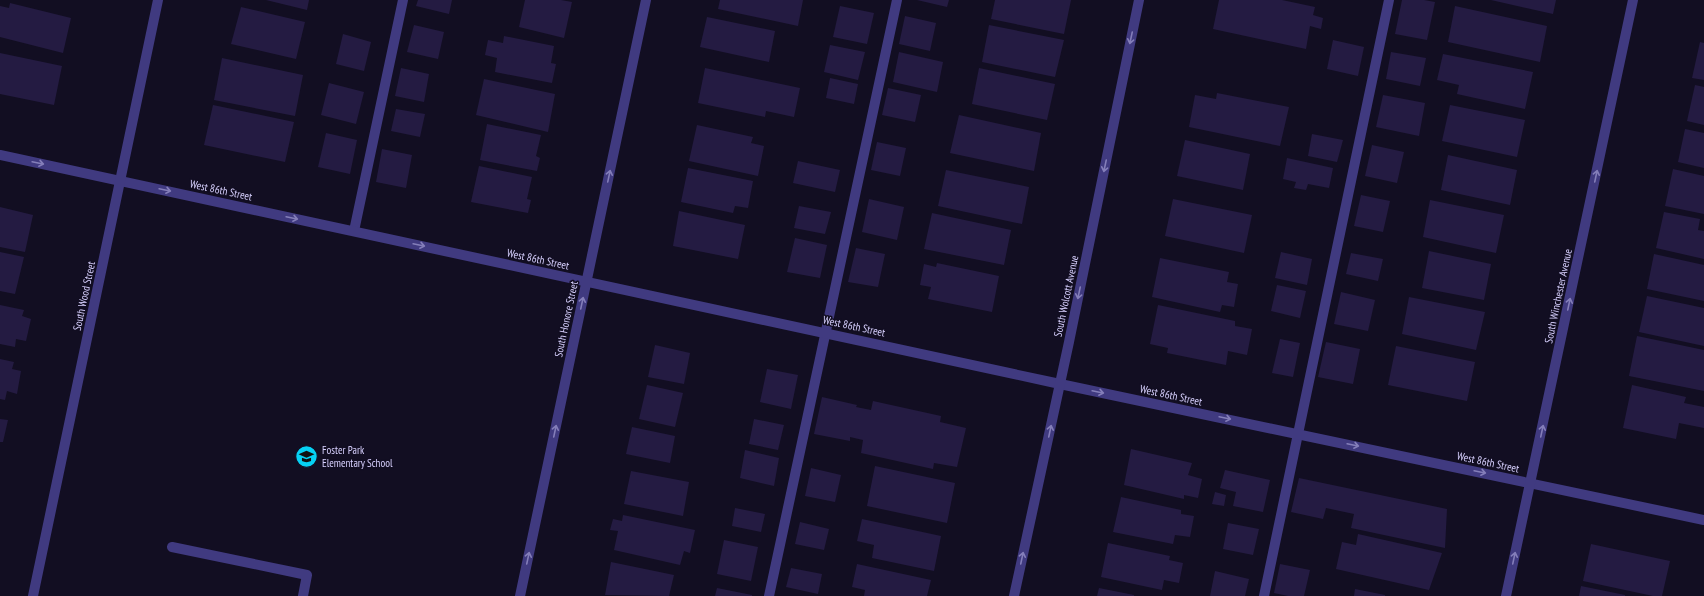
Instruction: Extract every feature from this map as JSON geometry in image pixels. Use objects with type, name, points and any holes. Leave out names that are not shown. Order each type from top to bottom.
[{"type":"street","name":"South Wood Street","points":[[33,596],[158,0]]},
{"type":"street","points":[[354,231],[403,0]]},
{"type":"street","name":"South Honore Street","points":[[520,596],[646,0]]},
{"type":"street","points":[[769,596],[896,0]]},
{"type":"street","name":"South Wolcott Avenue","points":[[1014,596],[1060,384],[1139,0]]},
{"type":"street","points":[[1264,596],[1389,0]]},
{"type":"street","name":"South Winchester Avenue","points":[[1506,596],[1633,0]]},
{"type":"street","name":"West 86th Street","points":[[0,155],[825,332],[1060,384],[1704,520]]},
{"type":"street","points":[[172,547],[307,575],[302,596]]},
{"type":"building","points":[[266,0],[309,0],[307,10]]},
{"type":"building","points":[[418,0],[452,0],[449,14],[416,6]]},
{"type":"building","points":[[525,0],[561,0],[572,2],[564,38],[519,27]]},
{"type":"building","points":[[720,0],[803,0],[798,26],[718,9]]},
{"type":"building","points":[[917,0],[949,0],[947,7]]},
{"type":"building","points":[[995,0],[1071,0],[1064,34],[991,19]]},
{"type":"building","points":[[1219,0],[1282,0],[1315,7],[1313,15],[1323,18],[1321,29],[1310,26],[1306,49],[1213,29]]},
{"type":"building","points":[[1402,0],[1424,0],[1435,2],[1427,40],[1395,34]]},
{"type":"building","points":[[1491,0],[1556,0],[1553,14]]},
{"type":"building","points":[[10,3],[71,18],[63,53],[0,37],[0,6],[9,8]]},
{"type":"building","points":[[840,6],[874,13],[867,44],[833,37]]},
{"type":"building","points":[[1455,6],[1547,26],[1540,62],[1448,42]]},
{"type":"building","points":[[241,7],[305,22],[296,59],[231,44]]},
{"type":"building","points":[[905,16],[936,23],[930,51],[899,44]]},
{"type":"building","points":[[707,17],[775,31],[769,62],[700,47]]},
{"type":"building","points":[[414,25],[444,32],[438,59],[407,52]]},
{"type":"building","points":[[989,25],[1064,40],[1055,77],[982,62]]},
{"type":"building","points":[[343,34],[371,42],[364,71],[336,64]]},
{"type":"building","points":[[504,36],[554,46],[551,63],[556,64],[552,83],[495,72],[497,58],[485,55],[488,40],[503,43]]},
{"type":"building","points":[[1333,40],[1364,47],[1358,76],[1327,69]]},
{"type":"building","points":[[1700,42],[1704,43],[1704,80],[1692,78]]},
{"type":"building","points":[[830,45],[865,52],[858,80],[824,72]]},
{"type":"building","points":[[899,52],[943,62],[937,92],[893,82]]},
{"type":"building","points":[[1391,52],[1426,58],[1420,86],[1386,79]]},
{"type":"building","points":[[0,53],[62,66],[54,105],[0,94]]},
{"type":"building","points":[[1443,54],[1533,72],[1525,109],[1457,94],[1459,85],[1437,80]]},
{"type":"building","points":[[222,58],[303,75],[295,116],[214,100]]},
{"type":"building","points":[[401,68],[429,74],[424,102],[395,96]]},
{"type":"building","points":[[705,68],[800,88],[794,117],[766,111],[765,117],[698,103]]},
{"type":"building","points":[[979,68],[1055,84],[1047,120],[972,104]]},
{"type":"building","points":[[830,78],[858,84],[854,104],[826,98]]},
{"type":"building","points":[[484,79],[555,94],[548,132],[476,115]]},
{"type":"building","points":[[329,83],[364,92],[356,124],[321,115]]},
{"type":"building","points":[[1695,85],[1704,87],[1704,125],[1687,121]]},
{"type":"building","points":[[888,88],[921,95],[915,122],[882,115]]},
{"type":"building","points":[[1217,93],[1289,107],[1280,146],[1189,127],[1195,95],[1216,99]]},
{"type":"building","points":[[1383,95],[1425,103],[1419,136],[1376,127]]},
{"type":"building","points":[[213,105],[294,122],[285,162],[204,145]]},
{"type":"building","points":[[1450,105],[1525,120],[1517,157],[1442,141]]},
{"type":"building","points":[[396,109],[425,114],[420,137],[391,131]]},
{"type":"building","points":[[959,115],[1041,133],[1034,171],[950,153]]},
{"type":"building","points":[[487,124],[541,135],[536,156],[540,158],[537,171],[480,160]]},
{"type":"building","points":[[697,125],[753,137],[751,143],[764,146],[758,176],[689,161]]},
{"type":"building","points":[[1685,129],[1704,133],[1704,168],[1678,162]]},
{"type":"building","points":[[326,133],[357,140],[350,174],[318,167]]},
{"type":"building","points":[[1312,134],[1343,140],[1337,162],[1308,156]]},
{"type":"building","points":[[1185,140],[1250,154],[1243,190],[1177,176]]},
{"type":"building","points":[[877,142],[906,148],[900,176],[871,170]]},
{"type":"building","points":[[1372,145],[1404,152],[1397,183],[1365,176]]},
{"type":"building","points":[[382,149],[412,155],[406,188],[376,182]]},
{"type":"building","points":[[1448,155],[1517,170],[1510,205],[1441,190]]},
{"type":"building","points":[[1287,158],[1333,168],[1329,188],[1308,184],[1306,190],[1294,188],[1296,182],[1283,179]]},
{"type":"building","points":[[798,161],[840,170],[835,192],[793,183]]},
{"type":"building","points":[[479,166],[532,177],[527,199],[531,200],[528,213],[471,202]]},
{"type":"building","points":[[688,168],[753,181],[748,208],[735,206],[733,213],[681,202]]},
{"type":"building","points":[[1673,169],[1704,176],[1704,214],[1665,206]]},
{"type":"building","points":[[946,170],[1029,187],[1022,224],[938,206]]},
{"type":"building","points":[[1361,195],[1390,201],[1383,232],[1354,226]]},
{"type":"building","points":[[869,199],[904,207],[897,240],[862,232]]},
{"type":"building","points":[[1173,199],[1252,215],[1244,253],[1165,236]]},
{"type":"building","points":[[1430,200],[1504,215],[1496,253],[1423,237]]},
{"type":"building","points":[[799,206],[831,212],[825,234],[794,228]]},
{"type":"building","points":[[0,207],[33,215],[25,252],[0,247]]},
{"type":"building","points":[[679,211],[745,225],[738,259],[673,246]]},
{"type":"building","points":[[1664,212],[1700,219],[1698,230],[1704,231],[1704,259],[1656,248]]},
{"type":"building","points":[[932,213],[1011,230],[1004,265],[924,249]]},
{"type":"building","points":[[795,238],[827,245],[820,278],[787,272]]},
{"type":"building","points":[[856,248],[885,254],[878,287],[848,282]]},
{"type":"building","points":[[1429,251],[1491,264],[1484,300],[1422,288]]},
{"type":"building","points":[[0,252],[24,257],[15,294],[0,291]]},
{"type":"building","points":[[1281,252],[1312,259],[1307,285],[1275,278]]},
{"type":"building","points":[[1351,253],[1383,259],[1378,281],[1346,274]]},
{"type":"building","points":[[1654,254],[1704,265],[1704,301],[1647,289]]},
{"type":"building","points":[[1160,258],[1229,272],[1227,282],[1238,284],[1234,307],[1222,305],[1220,312],[1152,297]]},
{"type":"building","points":[[937,263],[999,276],[992,312],[928,299],[931,287],[920,285],[924,264],[936,267]]},
{"type":"building","points":[[1277,285],[1306,291],[1300,318],[1271,311]]},
{"type":"building","points":[[1341,292],[1375,300],[1368,331],[1334,324]]},
{"type":"building","points":[[1647,296],[1704,308],[1704,346],[1639,332]]},
{"type":"building","points":[[1409,297],[1485,312],[1476,350],[1402,334]]},
{"type":"building","points":[[0,305],[24,310],[22,316],[31,319],[26,341],[16,339],[15,347],[0,344]]},
{"type":"building","points":[[1158,305],[1235,321],[1235,326],[1252,329],[1247,355],[1228,351],[1226,365],[1167,353],[1168,348],[1150,344]]},
{"type":"building","points":[[1637,336],[1704,350],[1704,391],[1629,376]]},
{"type":"building","points":[[1280,339],[1300,343],[1293,377],[1272,373]]},
{"type":"building","points":[[1326,342],[1360,349],[1353,384],[1318,377]]},
{"type":"building","points":[[655,345],[690,353],[684,384],[648,377]]},
{"type":"building","points":[[1396,346],[1475,362],[1467,401],[1388,385]]},
{"type":"building","points":[[0,359],[14,362],[12,369],[21,371],[17,394],[7,391],[5,400],[0,399]]},
{"type":"building","points":[[767,369],[798,375],[791,409],[760,402]]},
{"type":"building","points":[[647,385],[683,393],[675,427],[639,419]]},
{"type":"building","points":[[1632,385],[1686,397],[1684,403],[1704,407],[1704,428],[1679,423],[1676,439],[1623,428]]},
{"type":"building","points":[[822,397],[857,405],[856,407],[871,410],[873,401],[941,416],[940,422],[966,428],[957,467],[934,463],[933,469],[861,453],[863,440],[850,437],[850,441],[814,434]]},
{"type":"building","points":[[0,419],[8,420],[3,442],[0,442]]},
{"type":"building","points":[[754,419],[784,425],[778,450],[749,444]]},
{"type":"building","points":[[632,427],[675,436],[670,463],[626,454]]},
{"type":"building","points":[[1131,449],[1192,463],[1188,475],[1202,479],[1198,498],[1184,495],[1184,499],[1124,485]]},
{"type":"building","points":[[745,450],[779,458],[774,486],[740,478]]},
{"type":"building","points":[[875,466],[955,483],[947,523],[867,506]]},
{"type":"building","points":[[811,468],[841,475],[835,502],[805,496]]},
{"type":"building","points":[[1225,470],[1270,480],[1263,512],[1233,506],[1236,492],[1220,488]]},
{"type":"building","points":[[631,471],[689,482],[683,516],[624,504]]},
{"type":"building","points":[[1299,478],[1447,509],[1445,548],[1351,528],[1354,514],[1326,508],[1323,519],[1291,512]]},
{"type":"building","points":[[1215,492],[1226,495],[1224,506],[1212,504]]},
{"type":"building","points":[[1121,497],[1181,510],[1181,514],[1194,516],[1190,537],[1175,535],[1173,544],[1113,532]]},
{"type":"building","points":[[735,508],[765,514],[761,532],[732,526]]},
{"type":"building","points":[[623,515],[695,530],[690,553],[684,551],[680,565],[614,550],[618,531],[610,530],[613,519],[622,521]]},
{"type":"building","points":[[862,519],[941,536],[934,571],[872,558],[874,545],[857,541]]},
{"type":"building","points":[[800,522],[829,529],[824,550],[795,544]]},
{"type":"building","points":[[1228,523],[1259,529],[1253,555],[1223,549]]},
{"type":"building","points":[[1358,534],[1442,553],[1429,590],[1336,569],[1342,542],[1356,545]]},
{"type":"building","points":[[724,540],[758,547],[751,581],[717,574]]},
{"type":"building","points":[[1108,543],[1170,556],[1169,560],[1183,563],[1179,583],[1164,580],[1162,590],[1101,577]]},
{"type":"building","points":[[1591,544],[1670,561],[1662,596],[1653,596],[1583,581]]},
{"type":"building","points":[[611,562],[674,575],[669,596],[605,595]]},
{"type":"building","points":[[857,564],[931,580],[927,596],[864,596],[865,590],[852,587]]},
{"type":"building","points":[[1280,564],[1310,570],[1304,596],[1288,596],[1274,593]]},
{"type":"building","points":[[791,568],[822,574],[818,594],[786,587]]},
{"type":"building","points":[[1215,571],[1249,579],[1245,596],[1210,596]]},
{"type":"building","points":[[1581,586],[1625,595],[1625,596],[1579,596]]},
{"type":"building","points":[[717,588],[752,595],[752,596],[715,596]]},
{"type":"building","points":[[1099,588],[1134,595],[1134,596],[1097,596]]},
{"type":"building","points":[[1355,589],[1385,595],[1385,596],[1354,596]]},
{"type":"place","name":"Foster Park Elementary School","points":[[307,456]]}]
